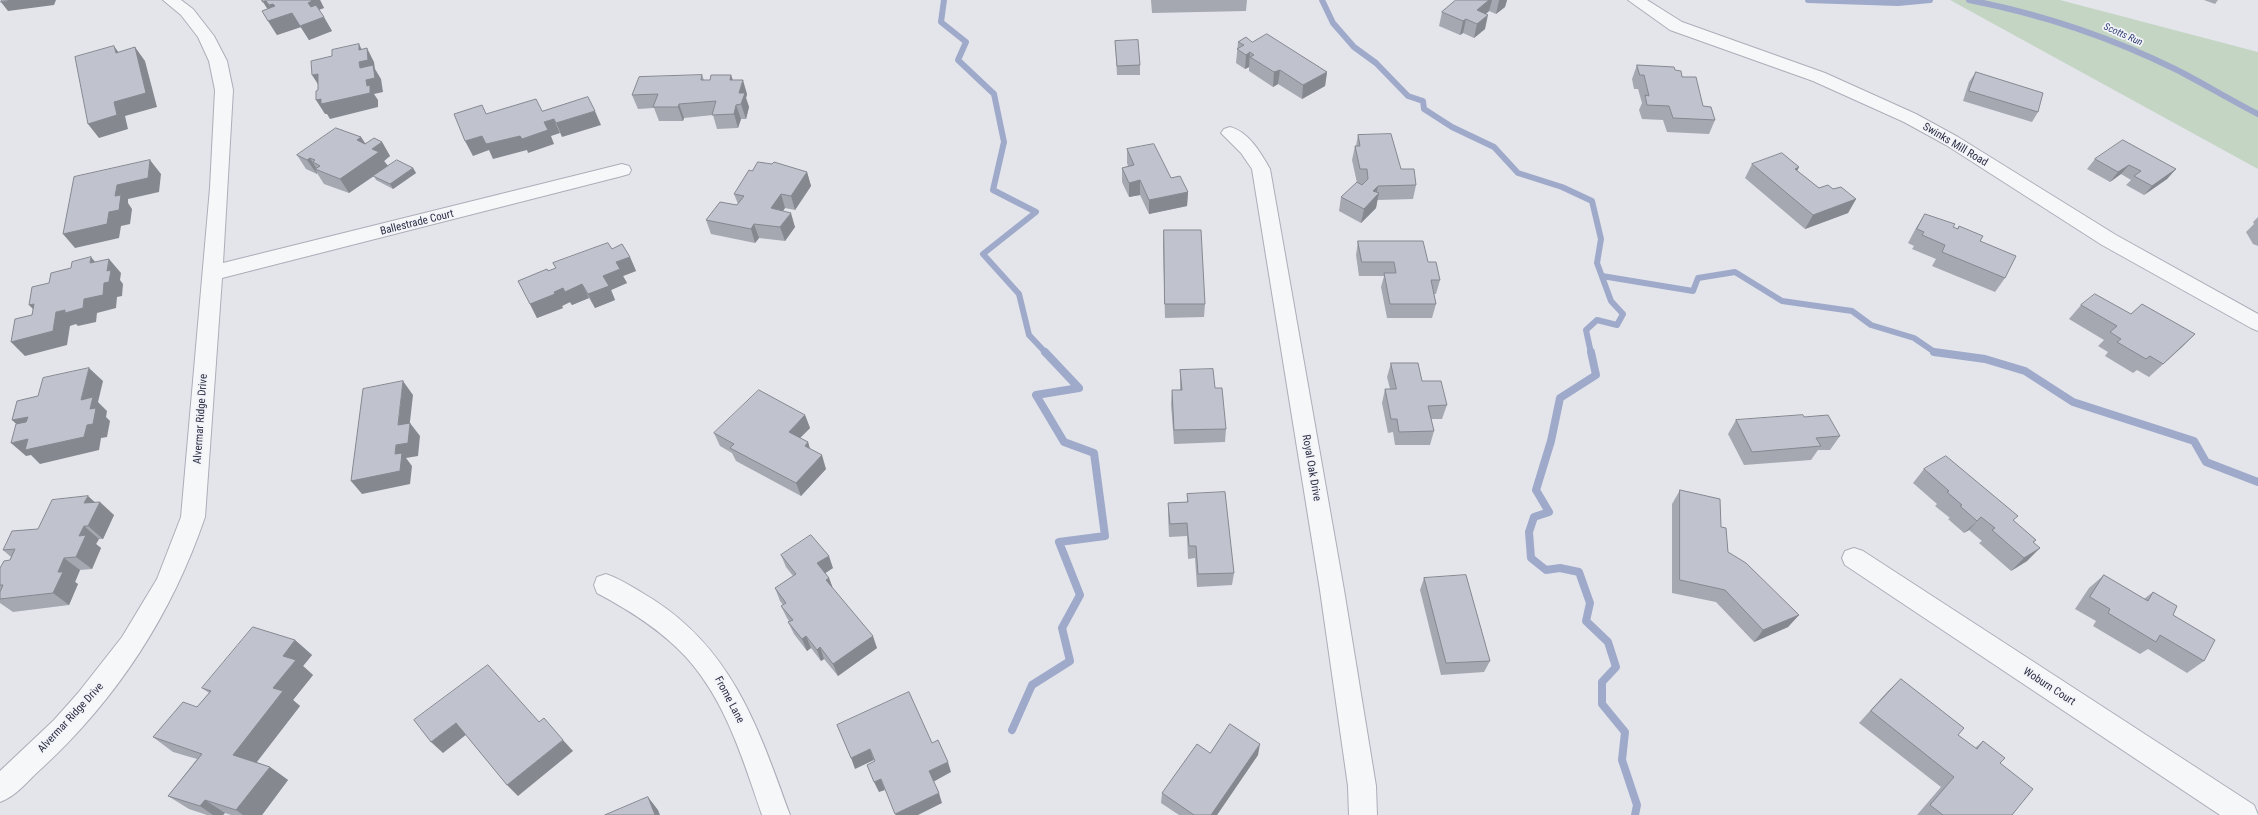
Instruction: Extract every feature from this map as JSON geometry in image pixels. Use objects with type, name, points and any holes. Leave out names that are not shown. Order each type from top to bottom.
[{"type":"street","name":"Alvermar Ridge Drive","points":[[0,789],[62,731],[110,677],[140,631],[183,551],[193,517],[212,273],[224,90],[218,61],[206,36],[186,12],[171,0]]},
{"type":"street","name":"Swinks Mill Road","points":[[1636,0],[1676,26],[1700,36],[1820,77],[1910,118],[1952,142],[2109,240],[2258,324]]},
{"type":"street","name":"Royal Oak Drive","points":[[1230,133],[1240,139],[1252,153],[1261,169],[1332,590],[1362,786],[1363,815]]},
{"type":"street","name":"Ballestrade Court","points":[[212,273],[622,170]]},
{"type":"street","name":"Woburn Court","points":[[1854,558],[2244,815]]},
{"type":"street","name":"Frome Lane","points":[[606,585],[644,607],[676,630],[710,666],[727,692],[747,734],[776,815]]},
{"type":"green space","points":[[1950,0],[2060,0],[2258,52],[2258,169]]},
{"type":"building","points":[[262,0],[311,0],[312,1],[308,3],[311,7],[316,5],[324,17],[300,26],[292,13],[268,21],[262,11],[275,6],[273,4],[269,5],[266,1],[263,2]]},
{"type":"building","points":[[1456,0],[1489,0],[1477,10],[1488,15],[1477,24],[1466,19],[1463,21],[1442,12]]},
{"type":"building","points":[[1267,34],[1327,72],[1303,85],[1280,70],[1274,72],[1250,57],[1254,55],[1250,52],[1246,55],[1237,49],[1244,45],[1238,42],[1246,37],[1252,42]]},
{"type":"building","points":[[1138,40],[1140,65],[1117,66],[1115,41]]},
{"type":"building","points":[[359,44],[359,50],[367,48],[368,60],[359,62],[360,68],[373,65],[375,78],[366,80],[367,86],[370,85],[370,93],[321,104],[321,99],[316,100],[316,91],[318,90],[318,74],[312,75],[311,61],[332,56],[332,50]]},
{"type":"building","points":[[114,46],[116,53],[135,47],[146,93],[114,102],[117,115],[88,124],[75,57]]},
{"type":"building","points":[[1637,65],[1674,67],[1675,70],[1681,71],[1682,77],[1696,77],[1703,106],[1711,107],[1715,120],[1673,118],[1669,106],[1647,105],[1645,95],[1649,96],[1644,75],[1640,75]]},
{"type":"building","points":[[1976,72],[2043,93],[2038,112],[1969,91]]},
{"type":"building","points":[[702,75],[701,80],[710,80],[711,75],[731,75],[730,80],[743,80],[739,93],[745,93],[741,104],[736,105],[734,114],[712,115],[716,101],[679,104],[678,107],[653,107],[658,94],[632,95],[639,77]]},
{"type":"building","points":[[588,97],[595,111],[556,123],[554,119],[544,122],[548,130],[522,139],[520,136],[486,144],[482,136],[465,141],[454,114],[482,105],[486,114],[536,99],[542,111]]},
{"type":"building","points":[[336,128],[361,137],[357,140],[365,144],[374,138],[382,142],[372,149],[379,152],[340,179],[315,169],[320,166],[313,162],[315,160],[310,158],[307,160],[297,155]]},
{"type":"building","points":[[1391,134],[1401,169],[1414,169],[1416,185],[1378,186],[1373,191],[1379,193],[1364,209],[1341,197],[1357,182],[1362,185],[1368,179],[1367,169],[1360,169],[1355,146],[1360,146],[1358,135]]},
{"type":"building","points":[[2123,140],[2176,169],[2152,186],[2134,176],[2141,171],[2129,165],[2118,172],[2095,159]]},
{"type":"building","points":[[1154,144],[1171,178],[1180,176],[1188,192],[1149,200],[1140,180],[1129,183],[1122,168],[1134,165],[1127,149]]},
{"type":"building","points":[[1782,153],[1799,167],[1795,169],[1819,188],[1828,185],[1833,189],[1841,187],[1856,199],[1813,215],[1752,164]]},
{"type":"building","points":[[150,160],[148,178],[117,185],[115,196],[121,195],[119,210],[109,212],[107,224],[63,234],[74,177]]},
{"type":"building","points":[[397,160],[413,168],[390,184],[373,176]]},
{"type":"building","points":[[758,162],[772,164],[774,162],[807,172],[791,196],[781,194],[771,208],[791,213],[780,227],[754,224],[751,229],[706,220],[720,202],[737,205],[744,196],[734,194],[749,170],[752,171]]},
{"type":"building","points":[[1925,214],[1955,224],[1953,227],[1958,229],[1959,226],[1983,236],[1980,241],[2016,256],[2005,278],[1942,252],[1945,245],[1922,235],[1924,232],[1917,229]]},
{"type":"building","points":[[1164,230],[1201,230],[1205,304],[1165,304]]},
{"type":"building","points":[[1358,241],[1423,241],[1428,262],[1436,262],[1440,280],[1431,280],[1436,304],[1390,304],[1384,273],[1396,273],[1394,262],[1362,262]]},
{"type":"building","points":[[608,243],[612,249],[622,244],[630,257],[616,262],[620,269],[603,276],[609,286],[588,294],[582,284],[565,292],[563,288],[554,292],[555,294],[530,304],[518,281],[547,269],[548,271],[556,268],[553,263]]},
{"type":"building","points":[[91,257],[90,263],[109,259],[107,271],[111,270],[109,282],[104,283],[103,295],[84,299],[83,308],[65,313],[65,310],[56,312],[53,331],[11,342],[15,319],[32,315],[34,304],[29,305],[32,287],[49,283],[51,273],[71,268],[72,262]]},
{"type":"building","points":[[2095,294],[2131,314],[2142,304],[2195,334],[2163,364],[2150,356],[2146,359],[2117,342],[2121,339],[2110,332],[2117,326],[2081,305]]},
{"type":"building","points":[[1391,363],[1418,363],[1422,381],[1441,381],[1447,405],[1428,406],[1434,431],[1399,432],[1397,419],[1391,419],[1385,389],[1396,389]]},
{"type":"building","points":[[89,368],[81,400],[93,397],[90,409],[96,408],[93,424],[87,425],[84,437],[25,450],[28,439],[11,443],[16,424],[26,422],[28,417],[12,420],[17,401],[38,396],[43,378]]},
{"type":"building","points":[[1213,369],[1215,388],[1222,388],[1226,429],[1174,430],[1172,390],[1182,390],[1180,370]]},
{"type":"building","points":[[403,381],[398,425],[410,423],[408,443],[396,445],[395,454],[402,453],[400,471],[351,481],[363,389]]},
{"type":"building","points":[[759,390],[805,415],[789,432],[808,442],[805,446],[822,455],[796,483],[730,448],[734,444],[714,433]]},
{"type":"building","points":[[1803,415],[1804,417],[1828,415],[1840,436],[1816,438],[1821,446],[1752,452],[1736,420]]},
{"type":"building","points":[[1946,456],[2018,516],[2013,520],[2036,540],[2033,542],[2040,548],[2024,558],[1992,530],[1995,528],[1981,517],[1977,521],[1960,506],[1962,505],[1947,492],[1949,491],[1924,469]]},
{"type":"building","points":[[1680,490],[1720,499],[1721,527],[1726,528],[1728,552],[1746,563],[1799,615],[1763,630],[1725,590],[1680,580]]},
{"type":"building","points":[[1225,492],[1234,573],[1198,574],[1196,546],[1189,546],[1187,523],[1170,524],[1168,503],[1188,502],[1187,494]]},
{"type":"building","points":[[88,496],[84,503],[100,502],[88,526],[84,526],[79,536],[86,535],[76,557],[64,558],[58,572],[63,572],[53,593],[0,599],[0,592],[3,585],[0,585],[0,568],[4,561],[10,560],[15,549],[3,550],[12,531],[38,529],[52,500]]},
{"type":"building","points":[[811,535],[829,556],[817,563],[829,578],[826,580],[873,636],[833,664],[820,647],[817,650],[806,636],[802,639],[788,622],[793,620],[781,606],[786,603],[775,588],[796,574],[781,555]]},
{"type":"building","points":[[1466,575],[1490,661],[1446,663],[1424,578]]},
{"type":"building","points":[[2104,575],[2148,601],[2153,592],[2177,606],[2173,615],[2215,640],[2204,661],[2160,635],[2156,642],[2108,613],[2110,609],[2090,597]]},
{"type":"building","points":[[253,627],[295,640],[283,656],[296,660],[273,688],[283,691],[233,755],[270,767],[236,810],[205,800],[200,806],[168,796],[202,754],[153,737],[183,702],[197,707],[211,691],[202,688]]},
{"type":"building","points":[[488,665],[539,722],[544,718],[563,740],[507,785],[456,723],[431,742],[414,720]]},
{"type":"building","points":[[1901,679],[1964,728],[1958,735],[1977,749],[1983,741],[2005,758],[2000,763],[2033,789],[2012,815],[1943,815],[1930,805],[1954,777],[1871,711]]},
{"type":"building","points":[[909,692],[932,743],[938,740],[948,762],[929,771],[939,793],[895,814],[881,779],[874,782],[867,765],[875,761],[870,749],[851,758],[837,725]]},
{"type":"building","points":[[1230,724],[1260,744],[1211,815],[1194,815],[1162,793],[1197,744],[1210,753]]},
{"type":"building","points":[[648,797],[655,815],[605,815]]},
{"type":"waterway","points":[[944,0],[941,22],[966,42],[958,60],[994,94],[1004,142],[993,190],[1036,212],[983,254],[1019,294],[1029,335],[1046,353]]},
{"type":"waterway","points":[[1322,0],[1333,23],[1354,47],[1376,63],[1408,96],[1423,101],[1424,109],[1452,127],[1494,147],[1518,173],[1562,187],[1592,201],[1601,239],[1597,263],[1611,301],[1623,314],[1617,325],[1597,320],[1586,330],[1591,353]]},
{"type":"waterway","name":"Scotts Run","points":[[1808,0],[1898,3],[1930,0]]},
{"type":"waterway","name":"Scotts Run","points":[[1969,0],[2022,12],[2049,20],[2126,47],[2175,69],[2258,114]]},
{"type":"waterway","points":[[1602,276],[1693,291],[1698,278],[1735,272],[1782,301],[1852,311],[1871,325],[1914,338],[1935,352]]},
{"type":"waterway","points":[[1012,730],[1032,685],[1070,661],[1062,628],[1080,595],[1059,542],[1105,536],[1094,453],[1064,442],[1036,395],[1079,388],[1045,352]]},
{"type":"waterway","points":[[1591,352],[1596,375],[1560,398],[1551,441],[1536,490],[1549,512],[1534,517],[1529,532],[1531,558],[1546,570],[1560,568],[1579,572],[1590,603],[1586,621],[1608,642],[1616,667],[1602,682],[1602,704],[1625,732],[1622,760],[1637,805],[1635,815]]},
{"type":"waterway","points":[[1935,352],[1985,359],[2025,371],[2073,402],[2194,441],[2206,462],[2258,482]]}]
